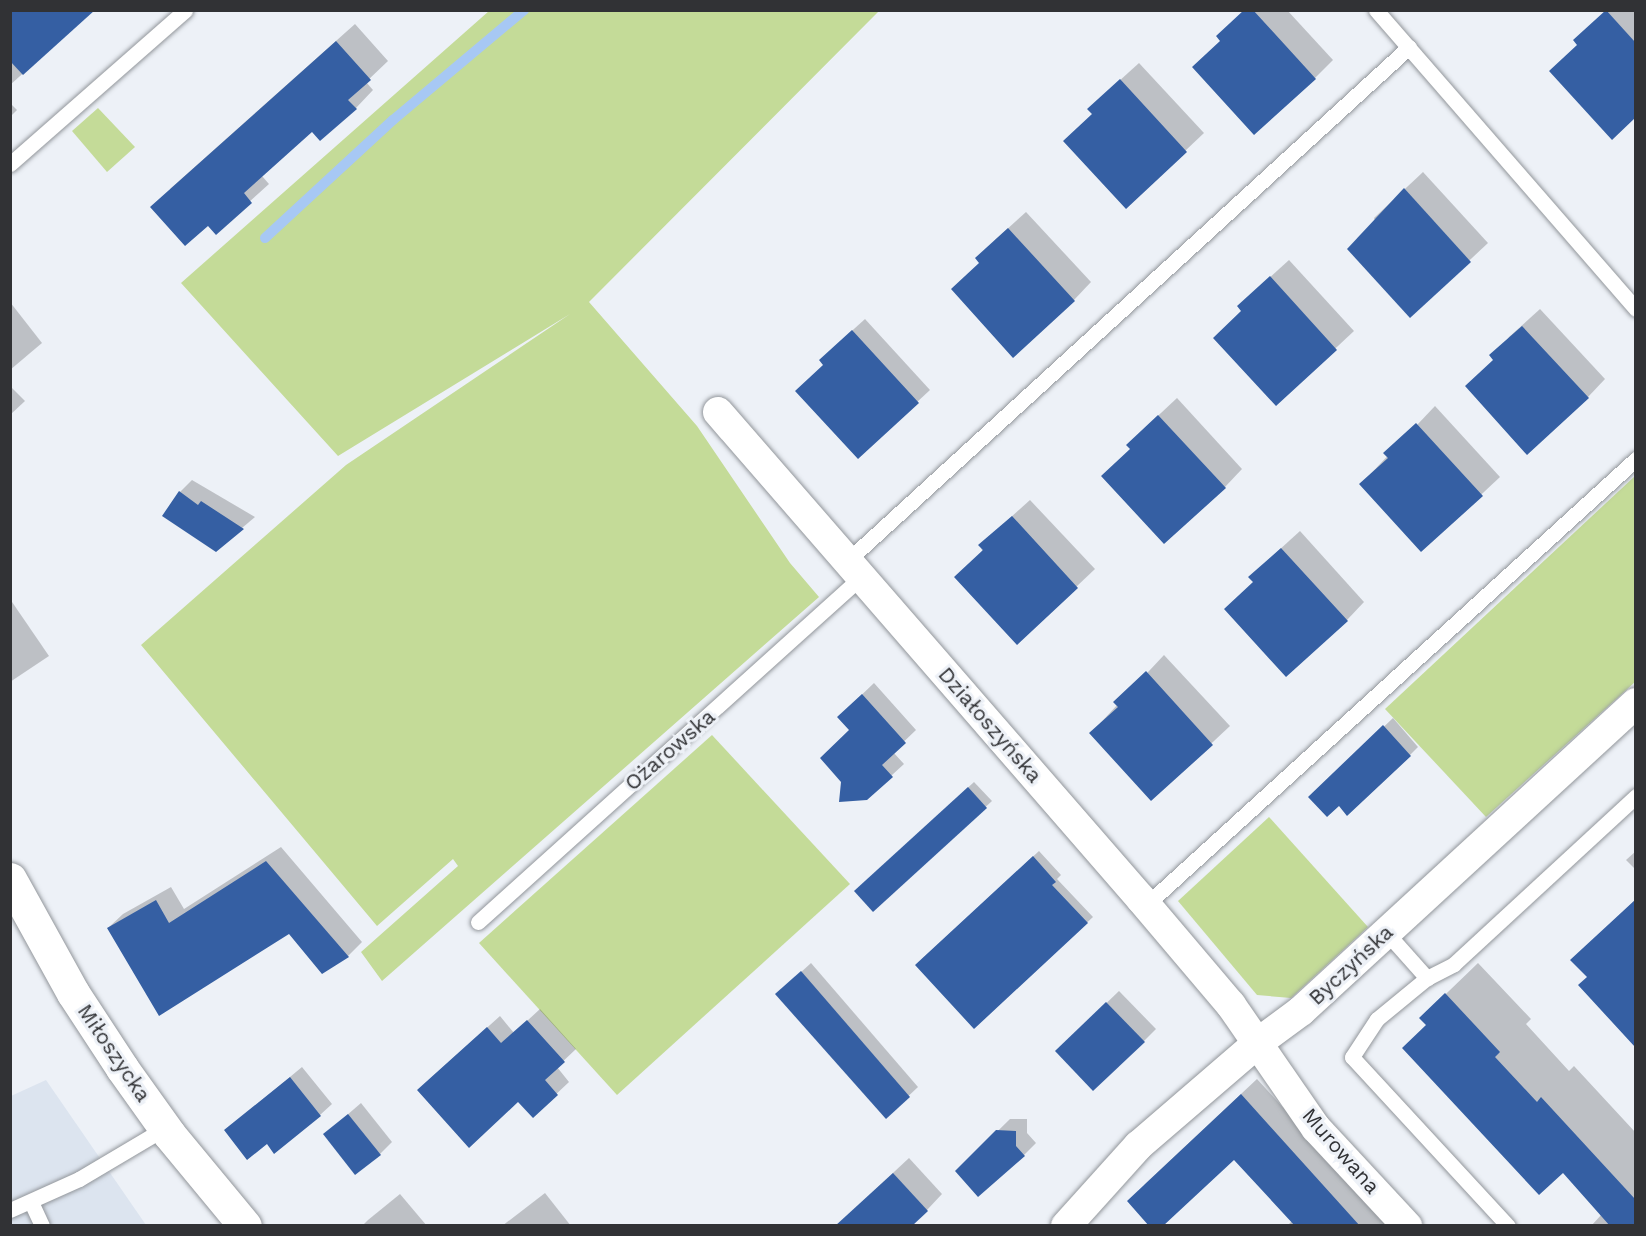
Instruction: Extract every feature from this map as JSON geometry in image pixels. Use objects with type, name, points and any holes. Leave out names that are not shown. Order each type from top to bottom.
[{"type":"street","name":"Działoszyńska","points":[[718,412],[1146,905],[1258,1042]]},
{"type":"street","name":"Byczyńska","points":[[1066,1226],[1138,1146],[1258,1042],[1301,1011],[1635,703]]},
{"type":"street","name":"Miłoszycka","points":[[10,879],[73,993],[165,1128],[239,1223]]},
{"type":"street","name":"Murowana","points":[[1258,1042],[1316,1128],[1407,1226]]},
{"type":"lane","points":[[10,165],[185,10]]},
{"type":"lane","points":[[1376,10],[1635,309]]},
{"type":"lane","name":"Ożarowska","points":[[478,922],[1408,47]]},
{"type":"lane","points":[[1146,905],[1635,459]]},
{"type":"lane","points":[[1508,1226],[1352,1058],[1377,1018],[1427,978],[1454,964],[1635,796]]},
{"type":"lane","points":[[1386,932],[1427,978]]},
{"type":"lane","points":[[10,1210],[79,1179],[165,1128]]},
{"type":"lane","points":[[31,1202],[42,1226]]},
{"type":"shaded area","points":[[46,1080],[146,1225],[11,1226],[11,1096]]},
{"type":"green space","points":[[489,11],[879,11],[589,302],[697,426],[790,563],[819,597],[382,981],[361,952],[458,866],[453,859],[377,926],[141,645],[346,465],[570,314],[338,456],[181,283]]},
{"type":"green space","points":[[98,108],[135,147],[107,172],[72,131]]},
{"type":"green space","points":[[1635,476],[1635,682],[1486,817],[1385,709]]},
{"type":"green space","points":[[712,735],[850,884],[617,1095],[479,943]]},
{"type":"green space","points":[[1269,817],[1368,927],[1291,998],[1257,995],[1178,901]]},
{"type":"building","points":[[10,10],[95,10],[23,75],[10,61]]},
{"type":"building","points":[[1244,10],[1253,10],[1316,79],[1254,135],[1192,67],[1220,41],[1216,36]]},
{"type":"building","points":[[1606,10],[1635,42],[1635,118],[1612,140],[1549,71],[1577,45],[1573,40]]},
{"type":"building","points":[[336,41],[371,80],[348,100],[357,109],[320,141],[312,132],[244,193],[252,203],[216,235],[208,226],[185,246],[150,207]]},
{"type":"building","points":[[1120,79],[1187,152],[1126,209],[1063,141],[1092,114],[1087,109]]},
{"type":"building","points":[[1404,188],[1471,262],[1410,318],[1347,249]]},
{"type":"building","points":[[1008,228],[1075,301],[1013,358],[951,289],[979,263],[975,258]]},
{"type":"building","points":[[1270,276],[1337,350],[1276,406],[1213,338],[1241,311],[1237,306]]},
{"type":"building","points":[[1522,326],[1589,398],[1527,455],[1465,386],[1493,360],[1489,355]]},
{"type":"building","points":[[852,330],[919,403],[858,459],[795,391],[823,365],[819,360]]},
{"type":"building","points":[[1158,415],[1226,488],[1164,544],[1101,476],[1130,449],[1126,445]]},
{"type":"building","points":[[1416,423],[1483,496],[1421,552],[1359,484],[1388,458],[1383,453]]},
{"type":"building","points":[[179,491],[198,505],[201,501],[244,529],[216,552],[162,516]]},
{"type":"building","points":[[1012,516],[1078,588],[1017,645],[954,577],[983,550],[978,545]]},
{"type":"building","points":[[1281,548],[1348,621],[1286,677],[1224,609],[1253,582],[1248,577]]},
{"type":"building","points":[[1146,671],[1213,745],[1151,801],[1089,733],[1118,707],[1113,702]]},
{"type":"building","points":[[862,694],[906,743],[882,765],[893,777],[867,800],[839,802],[841,782],[820,758],[849,730],[837,717]]},
{"type":"building","points":[[1383,725],[1411,756],[1347,816],[1339,806],[1327,817],[1308,797]]},
{"type":"building","points":[[968,787],[987,808],[873,912],[854,891]]},
{"type":"building","points":[[1033,856],[1056,882],[1052,885],[1088,923],[974,1029],[915,965]]},
{"type":"building","points":[[266,861],[349,957],[322,974],[289,934],[159,1016],[107,928],[156,900],[169,923]]},
{"type":"building","points":[[1635,900],[1635,1047],[1578,985],[1587,977],[1570,960]]},
{"type":"building","points":[[801,971],[910,1097],[886,1119],[775,994]]},
{"type":"building","points":[[1445,993],[1500,1052],[1495,1057],[1537,1102],[1541,1097],[1635,1199],[1635,1226],[1610,1226],[1563,1173],[1539,1195],[1402,1048],[1426,1025],[1419,1018]]},
{"type":"building","points":[[1106,1002],[1145,1042],[1093,1091],[1055,1051]]},
{"type":"building","points":[[527,1020],[565,1062],[545,1080],[558,1095],[533,1118],[518,1102],[469,1148],[417,1090],[487,1027],[501,1043]]},
{"type":"building","points":[[290,1077],[321,1116],[274,1154],[267,1144],[247,1160],[224,1130]]},
{"type":"building","points":[[1241,1094],[1360,1226],[1295,1226],[1234,1160],[1163,1226],[1149,1226],[1127,1201]]},
{"type":"building","points":[[348,1114],[381,1155],[355,1175],[323,1134]]},
{"type":"building","points":[[996,1130],[1016,1131],[1016,1146],[1025,1156],[978,1197],[955,1171]]},
{"type":"building","points":[[893,1173],[928,1211],[912,1226],[835,1226]]},
{"type":"waterway","points":[[265,238],[393,120],[524,10]]}]
